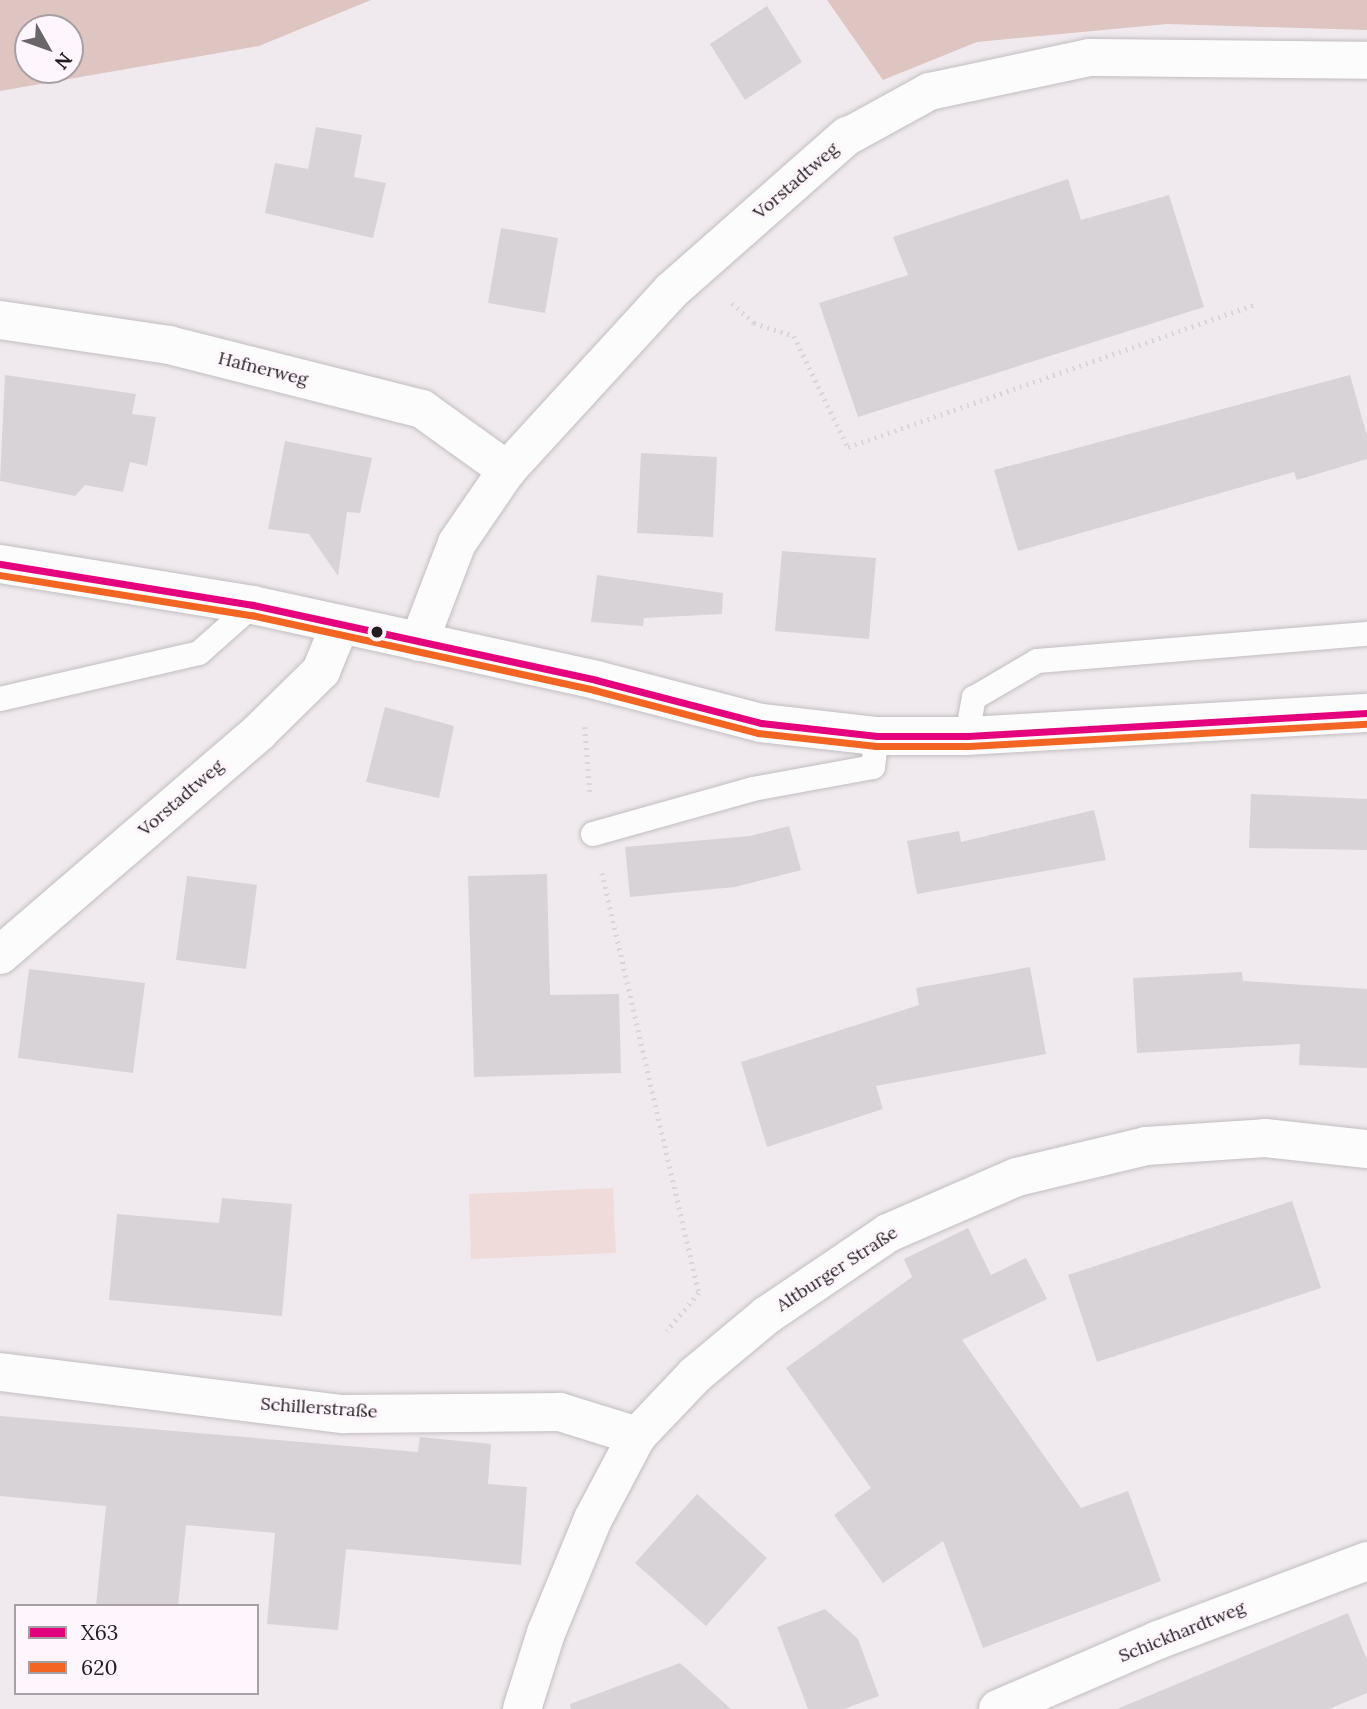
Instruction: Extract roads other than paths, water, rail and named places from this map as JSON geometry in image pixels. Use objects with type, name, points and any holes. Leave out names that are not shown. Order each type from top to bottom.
[{"type":"street","name":"Vorstadtweg","points":[[419,642],[457,543],[507,470],[695,269],[847,136],[929,91],[1089,57],[1367,60]]},
{"type":"street","name":"Hafnerweg","points":[[0,320],[169,345],[422,410],[507,470]]},
{"type":"street","points":[[0,564],[253,605],[761,723],[877,736],[967,736],[1367,713]]},
{"type":"street","name":"Vorstadtweg","points":[[0,954],[259,732],[321,671],[340,625]]},
{"type":"street","name":"Altburger Straße","points":[[522,1709],[546,1633],[593,1519],[637,1436],[695,1375],[789,1300],[888,1233],[1017,1177],[1146,1146],[1265,1138],[1367,1149]]},
{"type":"street","name":"Schillerstraße","points":[[0,1373],[344,1414],[561,1412],[637,1436]]},
{"type":"street","name":"Schickhardtweg","points":[[998,1709],[1158,1640],[1367,1561]]},
{"type":"lane","points":[[0,699],[199,653],[253,605]]},
{"type":"lane","points":[[967,736],[974,698],[1037,661],[1367,635]]},
{"type":"lane","points":[[593,834],[753,789],[873,767],[877,736]]}]
